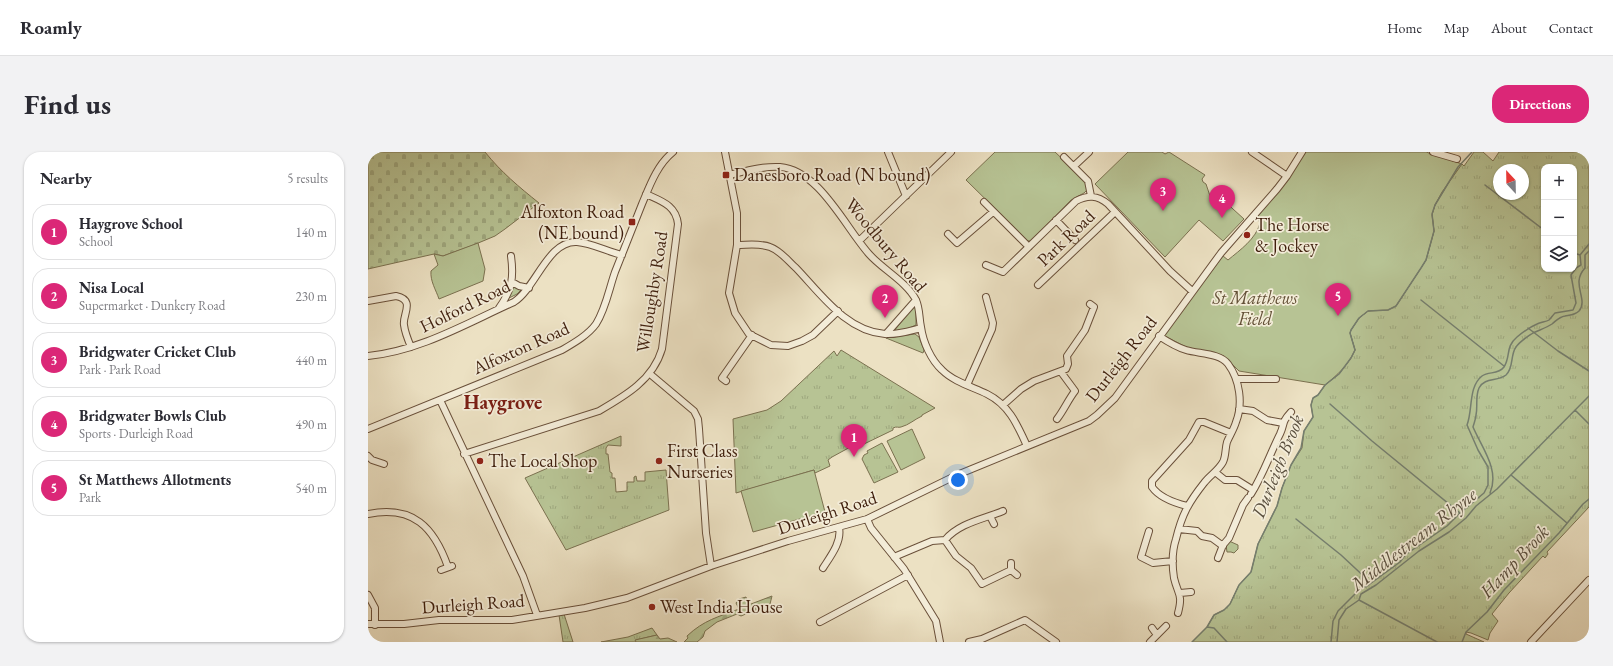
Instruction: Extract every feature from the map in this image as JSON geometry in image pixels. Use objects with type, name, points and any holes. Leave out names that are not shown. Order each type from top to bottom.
[{"type":"street","name":"Alfoxton Road","points":[[368,429],[562,350],[581,338],[592,328],[600,316],[646,194],[659,166],[673,152]]},
{"type":"street","points":[[725,152],[737,213],[737,245],[729,293],[735,313],[749,334],[771,345],[788,346],[813,335],[838,311]]},
{"type":"street","points":[[888,152],[906,196]]},
{"type":"street","points":[[859,241],[951,152]]},
{"type":"street","points":[[1074,166],[1090,152]]},
{"type":"street","points":[[1252,152],[1287,176]]},
{"type":"street","name":"Durleigh Road","points":[[368,624],[404,624],[438,620],[501,621],[585,608],[627,598],[711,566],[788,541],[839,528],[866,519],[957,475],[1080,425],[1097,415],[1121,390],[1192,291],[1231,241],[1268,200],[1287,176],[1302,152]]},
{"type":"street","points":[[1433,152],[1457,159]]},
{"type":"street","points":[[986,266],[1004,272],[1076,201],[1091,196],[1088,181],[1064,157]]},
{"type":"street","name":"Woodbury Road","points":[[730,175],[767,167],[782,168],[795,171],[816,185],[878,264],[906,287],[916,300],[921,328],[932,357],[942,370],[967,385],[987,394],[1003,405],[1012,416],[1027,446]]},
{"type":"street","name":"Willoughby Road","points":[[464,454],[599,411],[622,397],[650,374],[662,349],[678,224],[675,211],[669,205],[646,194]]},
{"type":"street","name":"Park Road","points":[[1091,196],[1102,199],[1170,271],[1192,291]]},
{"type":"street","points":[[984,202],[1030,247]]},
{"type":"street","points":[[957,244],[993,212]]},
{"type":"street","name":"Park Road","points":[[1038,285],[1114,212]]},
{"type":"street","points":[[1056,220],[1068,236],[1076,240]]},
{"type":"street","points":[[948,234],[962,249]]},
{"type":"street","name":"Holford Road","points":[[368,356],[412,347],[518,299],[529,288],[548,260],[560,248],[571,242],[586,244],[622,256]]},
{"type":"street","points":[[737,245],[763,245],[780,252],[838,311],[850,322],[860,328],[886,334],[921,328]]},
{"type":"street","points":[[499,308],[506,297],[512,282],[509,264],[511,256]]},
{"type":"street","points":[[512,282],[519,286],[529,288]]},
{"type":"street","points":[[368,301],[400,296],[405,302],[408,310],[404,325],[412,347]]},
{"type":"street","points":[[967,385],[992,329],[993,323],[986,297]]},
{"type":"street","points":[[886,334],[916,300]]},
{"type":"street","points":[[1003,405],[1034,381],[1066,369],[1068,364],[1067,356],[1086,330],[1094,306],[1090,304]]},
{"type":"street","points":[[993,323],[997,325],[995,330]]},
{"type":"street","points":[[726,381],[722,378],[752,335]]},
{"type":"street","points":[[1159,336],[1169,343],[1187,351],[1222,359],[1228,363],[1236,379],[1239,391],[1237,421],[1227,443],[1224,460],[1187,506],[1174,545],[1173,561],[1176,584],[1180,593],[1181,601],[1178,613]]},
{"type":"street","points":[[1057,419],[1064,410],[1069,399],[1078,390],[1061,372]]},
{"type":"street","points":[[650,374],[696,414],[700,435],[706,533],[711,566]]},
{"type":"street","points":[[1236,379],[1276,379]]},
{"type":"street","points":[[440,400],[464,454],[523,576],[537,615]]},
{"type":"street","points":[[1239,409],[1253,411],[1260,417],[1269,421],[1283,422]]},
{"type":"street","points":[[1218,558],[1223,546],[1229,538],[1242,505],[1251,494],[1282,430],[1283,422],[1291,412]]},
{"type":"street","points":[[1187,506],[1158,493],[1152,487],[1152,481],[1189,440],[1199,422],[1204,422],[1231,433]]},
{"type":"street","points":[[368,456],[372,460],[382,462]]},
{"type":"street","points":[[1215,472],[1225,480],[1237,480],[1251,494]]},
{"type":"street","points":[[894,557],[932,541],[945,540],[952,532],[1003,511]]},
{"type":"street","points":[[368,514],[394,512],[410,516],[422,524],[432,532],[450,566],[442,570]]},
{"type":"street","points":[[990,516],[994,524]]},
{"type":"street","points":[[866,519],[871,528],[908,575],[936,621],[940,642]]},
{"type":"street","points":[[822,568],[834,549],[839,536],[839,528]]},
{"type":"street","points":[[1179,529],[1197,531],[1202,536],[1212,538],[1223,546]]},
{"type":"street","points":[[1149,531],[1139,560],[1152,563],[1173,561]]},
{"type":"street","points":[[945,540],[956,556],[972,568],[984,587],[1011,570]]},
{"type":"street","points":[[1011,563],[1011,570]]},
{"type":"street","points":[[1011,570],[1017,575]]},
{"type":"street","points":[[820,622],[908,575]]},
{"type":"street","points":[[1531,642],[1589,580]]},
{"type":"street","points":[[1180,593],[1191,592]]},
{"type":"street","points":[[368,595],[375,608],[375,625]]},
{"type":"street","points":[[969,642],[987,639],[1025,620],[1056,642]]},
{"type":"street","points":[[1150,642],[1166,626]]},
{"type":"street","points":[[1152,628],[1157,635]]},
{"type":"green space","points":[[485,152],[510,179],[539,203],[495,236],[471,246],[443,256],[434,254],[368,269],[368,153]]},
{"type":"green space","points":[[995,152],[1055,152],[1086,181],[1087,190],[1071,200],[1031,241],[1028,241],[966,180]]},
{"type":"green space","points":[[1128,152],[1162,152],[1165,154],[1169,152],[1205,175],[1202,179],[1206,184],[1211,199],[1220,195],[1222,199],[1244,219],[1223,241],[1199,220],[1165,257],[1095,184]]},
{"type":"green space","name":"St Matthews Field","points":[[1304,152],[1426,152],[1462,164],[1442,192],[1435,205],[1432,215],[1434,231],[1426,260],[1396,306],[1388,310],[1368,311],[1359,318],[1350,333],[1355,350],[1352,356],[1338,374],[1325,385],[1239,371],[1224,356],[1186,347],[1163,335],[1223,256],[1228,260],[1255,234],[1260,223],[1257,217],[1289,178]]},
{"type":"green space","points":[[1474,152],[1483,152],[1493,161],[1499,152],[1589,152],[1589,507],[1547,552],[1548,554],[1545,558],[1543,556],[1492,614],[1498,621],[1490,633],[1488,640],[1466,632],[1466,634],[1484,642],[1192,642],[1207,627],[1214,615],[1224,610],[1230,604],[1239,585],[1251,572],[1258,544],[1277,506],[1291,465],[1302,448],[1304,431],[1313,417],[1311,405],[1313,398],[1318,395],[1325,385],[1339,374],[1351,358],[1355,350],[1350,333],[1359,318],[1368,311],[1396,306],[1426,260],[1434,231],[1432,214],[1435,205],[1458,167],[1462,164],[1464,166]]},
{"type":"green space","points":[[478,243],[485,269],[483,281],[439,299],[432,282],[431,275],[431,271],[438,265],[434,254],[443,256]]},
{"type":"green space","points":[[512,285],[523,288],[517,294],[505,300]]},
{"type":"green space","points":[[914,306],[916,308],[916,325],[907,329],[894,331]]},
{"type":"green space","points":[[915,334],[919,337],[924,350],[923,353],[886,338]]},
{"type":"green space","points":[[841,350],[935,408],[907,425],[893,428],[893,430],[864,444],[864,442],[856,446],[854,445],[832,457],[828,460],[830,466],[815,473],[814,470],[736,493],[733,419],[767,410],[781,401],[834,351],[837,356]]},
{"type":"green space","points":[[912,429],[925,458],[901,470],[887,441]]},
{"type":"green space","points":[[621,436],[621,446],[608,445],[606,448],[610,472],[612,473],[612,478],[615,478],[616,492],[627,491],[627,482],[634,482],[634,477],[636,476],[637,481],[645,481],[645,472],[666,470],[669,510],[566,550],[525,478]]},
{"type":"green space","points":[[882,443],[898,472],[874,483],[862,459],[864,455],[868,453],[867,451]]},
{"type":"green space","points":[[814,470],[825,512],[753,532],[741,491]]},
{"type":"green space","points":[[1229,541],[1238,545],[1238,549],[1234,553],[1227,552],[1226,545]]},
{"type":"green space","points":[[772,596],[770,604],[741,616],[737,614],[717,622],[705,631],[703,637],[697,642],[684,642],[688,638],[687,636],[699,626],[739,609],[736,603],[739,599],[746,597],[748,603],[751,604]]},
{"type":"green space","points":[[564,614],[573,642],[563,642],[559,615]]},
{"type":"green space","points":[[652,628],[657,635],[636,640],[636,642],[601,642],[628,637]]},
{"type":"green space","points":[[657,635],[660,639],[668,638],[677,642],[636,642],[635,640]]},
{"type":"waterway","name":"Durleigh Brook","points":[[1192,642],[1207,627],[1214,615],[1224,610],[1230,604],[1239,585],[1251,572],[1258,544],[1277,506],[1291,465],[1301,448],[1304,431],[1313,417],[1311,405],[1313,398],[1318,395],[1325,385],[1339,374],[1355,350],[1350,333],[1351,330],[1359,318],[1368,311],[1388,310],[1396,306],[1426,260],[1434,231],[1432,214],[1435,205],[1458,167],[1472,152]]},
{"type":"waterway","points":[[1485,185],[1541,228]]},
{"type":"waterway","points":[[1331,642],[1333,621],[1338,611],[1360,589],[1367,586],[1400,562],[1405,555],[1447,526],[1484,493],[1488,485],[1488,467],[1478,450],[1467,425],[1475,386],[1482,376],[1499,371],[1504,367],[1511,344],[1522,333],[1534,325],[1549,320],[1555,313],[1573,310],[1576,303],[1571,275],[1576,268],[1581,265],[1580,255],[1589,244]]},
{"type":"waterway","points":[[1490,493],[1493,484],[1493,476],[1489,459],[1473,427],[1476,416],[1477,395],[1479,388],[1484,382],[1506,375],[1510,369],[1514,350],[1524,339],[1550,325],[1561,317],[1574,314],[1579,311],[1582,306],[1579,280],[1585,268],[1585,255],[1589,251]]},
{"type":"waterway","points":[[1421,300],[1504,366]]},
{"type":"waterway","points":[[1528,328],[1558,351],[1589,371]]},
{"type":"waterway","name":"Middlestream Rhyne","points":[[1337,642],[1339,620],[1346,609],[1359,600],[1361,594],[1376,585],[1419,551],[1449,532],[1466,518],[1476,506],[1497,489],[1589,396]]},
{"type":"waterway","points":[[1330,404],[1372,441],[1460,513]]},
{"type":"waterway","points":[[1575,410],[1589,424]]},
{"type":"waterway","points":[[1511,475],[1567,523]]},
{"type":"waterway","name":"Hamp Brook","points":[[1462,642],[1466,632],[1487,612],[1504,590],[1559,533],[1589,499]]},
{"type":"waterway","points":[[1296,519],[1341,555],[1371,583]]},
{"type":"waterway","points":[[1359,600],[1437,642]]},
{"type":"waterway","points":[[1207,627],[1214,628],[1227,642]]},
{"type":"place","name":"Danesboro Road (N bound)","points":[[726,175]]},
{"type":"place","name":"Bridgwater Cricket Club","points":[[1163,211]]},
{"type":"place","name":"Bridgwater Bowls Club","points":[[1222,218]]},
{"type":"place","name":"Alfoxton Road (NE bound)","points":[[632,222]]},
{"type":"place","name":"The Horse & Jockey","points":[[1247,235]]},
{"type":"place","name":"St Matthews Allotments","points":[[1338,316]]},
{"type":"place","name":"Nisa Local","points":[[885,318]]},
{"type":"place","name":"Haygrove School","points":[[854,457]]},
{"type":"place","name":"The Local Shop","points":[[480,461]]},
{"type":"place","name":"First Class Nurseries","points":[[659,461]]},
{"type":"place","name":"West India House","points":[[652,607]]},
{"type":"district","name":"Haygrove","points":[[503,402]]}]
